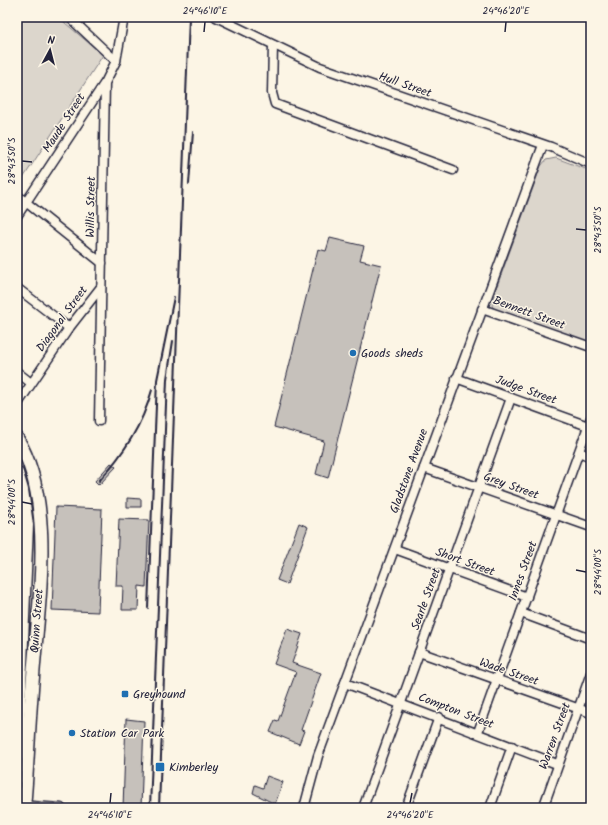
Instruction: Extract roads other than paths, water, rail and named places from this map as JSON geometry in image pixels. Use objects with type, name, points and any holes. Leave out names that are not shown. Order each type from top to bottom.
[{"type":"highway","name":"Quinn Street","points":[[17,438],[32,468],[41,514],[39,587],[23,687],[17,755]]},
{"type":"highway","name":"Quinn Street","points":[[17,473],[22,490],[27,525],[21,608],[23,687],[22,806]]},
{"type":"street","points":[[69,17],[116,60]]},
{"type":"street","name":"Willis Street","points":[[99,421],[105,83],[116,60],[124,17]]},
{"type":"street","name":"Hull Street","points":[[216,17],[307,62],[332,72],[543,145],[591,164]]},
{"type":"street","points":[[273,45],[272,93],[275,104],[453,170]]},
{"type":"street","name":"Maude Street","points":[[17,216],[105,83]]},
{"type":"street","name":"Gladstone Avenue","points":[[304,808],[314,768],[456,378],[543,145]]},
{"type":"street","points":[[17,194],[102,263]]},
{"type":"street","name":"Diagonal Street","points":[[17,405],[69,328],[101,287]]},
{"type":"street","points":[[17,288],[69,328]]},
{"type":"street","name":"Bennett Street","points":[[482,308],[591,347]]},
{"type":"street","points":[[17,372],[31,383]]},
{"type":"street","name":"Judge Street","points":[[456,378],[511,398],[590,422]]},
{"type":"street","name":"Searle Street","points":[[363,808],[511,398]]},
{"type":"street","name":"Innes Street","points":[[478,732],[590,422]]},
{"type":"street","points":[[579,452],[591,457]]},
{"type":"street","name":"Grey Street","points":[[424,468],[591,527]]},
{"type":"street","name":"Short Street","points":[[395,549],[527,597]]},
{"type":"street","points":[[521,613],[591,639]]},
{"type":"street","name":"Wade Street","points":[[419,652],[496,681],[591,713]]},
{"type":"street","name":"Warren Street","points":[[543,808],[591,672]]},
{"type":"street","name":"Compton Street","points":[[345,683],[439,717],[558,764]]},
{"type":"street","points":[[406,808],[439,717]]},
{"type":"street","points":[[490,808],[512,746]]},
{"type":"street","points":[[22,806],[61,808]]},
{"type":"railway","points":[[159,808],[189,17]]},
{"type":"railway","points":[[189,184],[193,132]]},
{"type":"railway","points":[[148,608],[157,380],[174,297]]},
{"type":"railway","points":[[150,808],[167,379],[173,341]]},
{"type":"railway","points":[[99,481],[131,438],[143,415],[152,390]]},
{"type":"place","name":"Goods sheds","points":[[353,353]]},
{"type":"place","name":"Greyhound","points":[[125,694]]},
{"type":"place","name":"Station Car Park","points":[[72,733]]},
{"type":"place","name":"Kimberley","points":[[160,767]]}]
